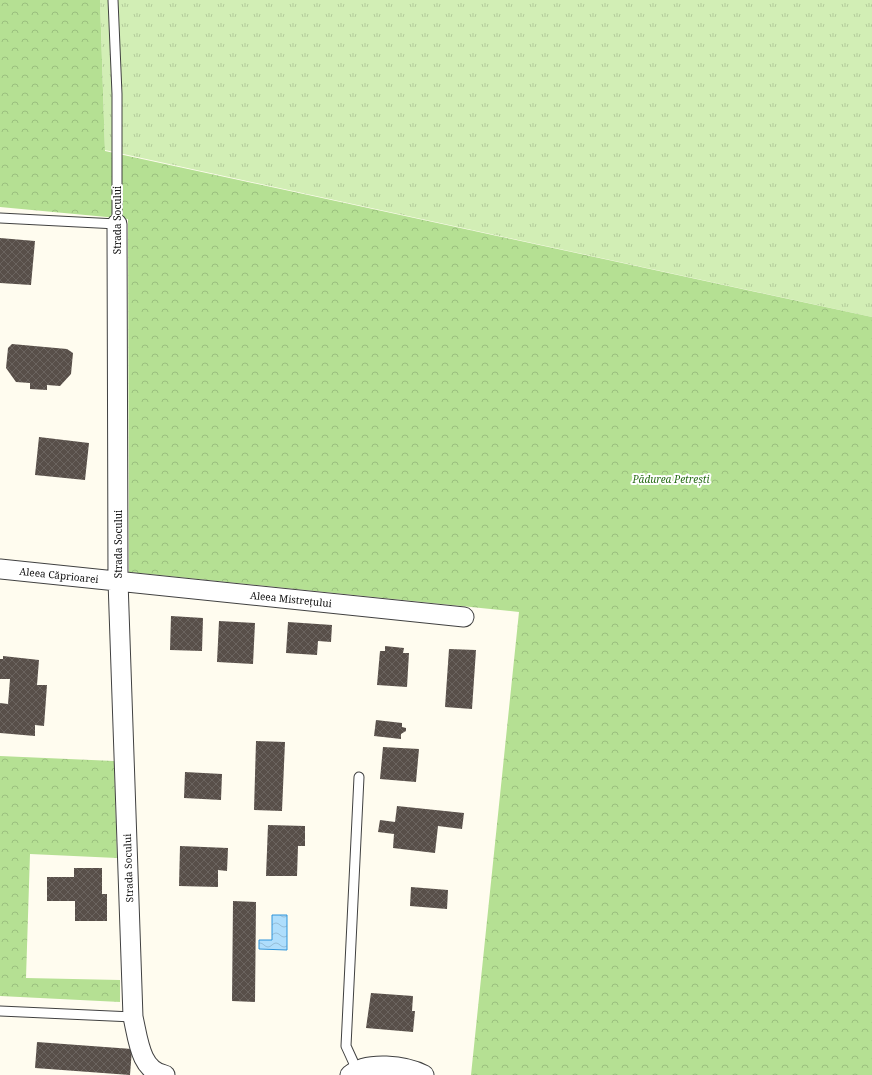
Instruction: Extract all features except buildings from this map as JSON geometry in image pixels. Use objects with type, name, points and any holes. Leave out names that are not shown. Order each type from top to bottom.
[{"type":"street","name":"Strada Socului","points":[[117,224],[118,581],[133,1017],[148,1068],[158,1074],[165,1075]]},
{"type":"street","name":"Aleea Căprioarei","points":[[0,569],[118,581]]},
{"type":"street","name":"Aleea Mistrețului","points":[[118,581],[464,617]]},
{"type":"street","points":[[354,1072],[368,1067],[402,1068],[424,1075]]},
{"type":"lane","name":"Strada Socului","points":[[113,0],[117,94],[117,224]]},
{"type":"lane","points":[[0,218],[117,224]]},
{"type":"lane","points":[[354,1072],[346,1046],[359,777]]},
{"type":"lane","points":[[0,1011],[133,1017]]},
{"type":"green space","name":"Pădurea Petrești","points":[[0,0],[100,0],[105,151],[872,317],[872,1075],[471,1075],[519,612],[129,572],[128,219],[0,207]]},
{"type":"green space","points":[[100,0],[872,0],[872,317],[105,150]]},
{"type":"green space","points":[[0,756],[114,761],[117,858],[30,854],[26,978],[120,980],[120,1002],[0,996]]},
{"type":"water","points":[[272,915],[287,915],[287,950],[259,949],[259,940],[272,940]]}]
